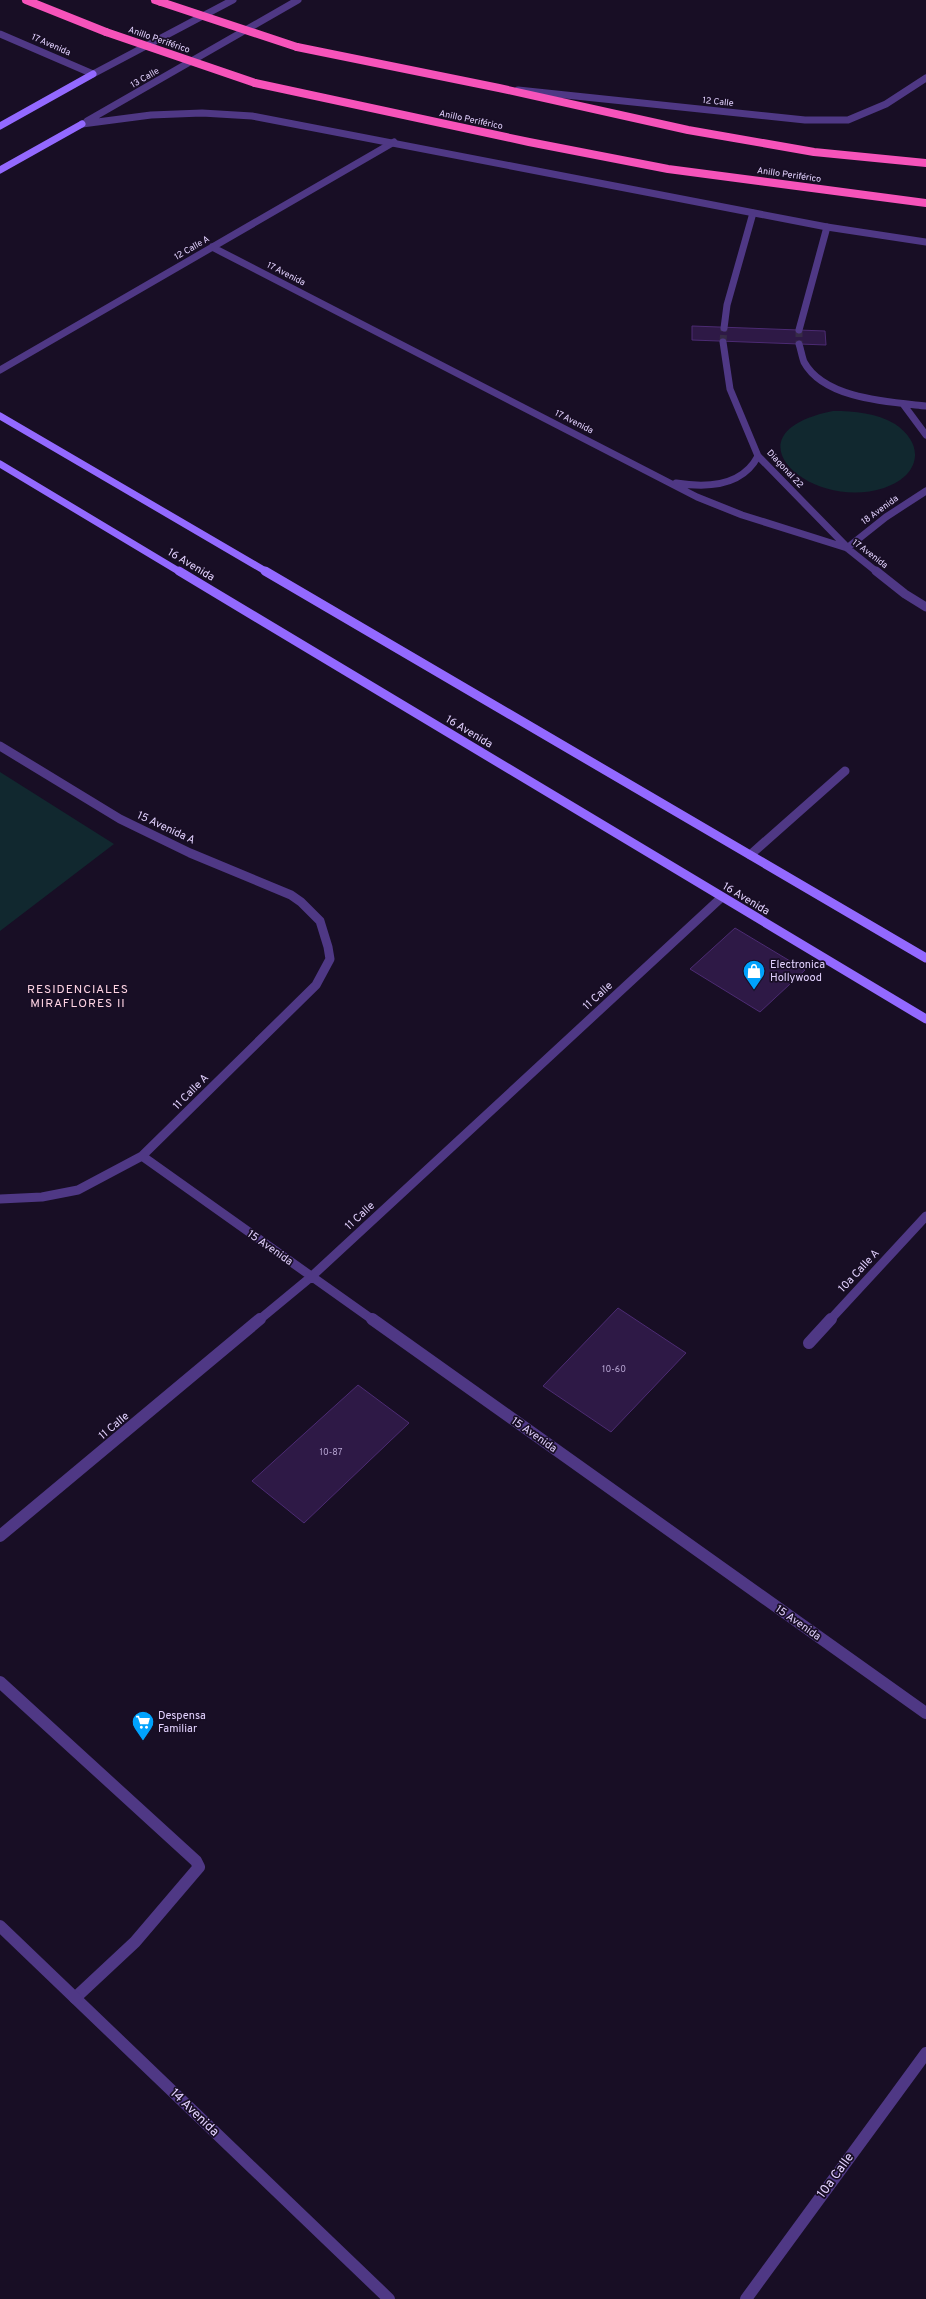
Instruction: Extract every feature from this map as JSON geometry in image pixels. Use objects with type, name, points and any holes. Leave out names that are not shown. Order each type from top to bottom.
[{"type":"highway","name":"Anillo Periférico","points":[[26,0],[106,32],[255,83],[529,142],[668,169],[926,203]]},
{"type":"highway","points":[[158,1],[297,47],[499,88],[688,130],[814,152],[926,163]]},
{"type":"main road","points":[[0,126],[93,74]]},
{"type":"main road","name":"13 Calle","points":[[0,170],[82,124]]},
{"type":"main road","points":[[0,416],[926,958]]},
{"type":"main road","name":"16 Avenida","points":[[0,464],[926,1019]]},
{"type":"street","points":[[93,74],[233,0]]},
{"type":"street","name":"13 Calle","points":[[82,124],[298,0]]},
{"type":"street","name":"17 Avenida","points":[[0,34],[93,74]]},
{"type":"street","name":"12 Calle","points":[[499,88],[805,120],[848,120],[886,104],[926,78]]},
{"type":"street","points":[[82,124],[151,115],[202,113],[252,116],[394,142],[753,213],[828,227],[926,242]]},
{"type":"street","name":"12 Calle A","points":[[0,370],[394,142]]},
{"type":"street","points":[[724,328],[727,305],[753,213]]},
{"type":"street","points":[[799,330],[828,227]]},
{"type":"street","name":"17 Avenida","points":[[212,247],[697,497],[742,514],[847,548],[905,594],[926,607]]},
{"type":"street","name":"Diagonal 22","points":[[723,342],[730,389],[758,456],[847,548]]},
{"type":"street","points":[[799,344],[803,360],[809,371],[832,387],[865,399],[926,406]]},
{"type":"street","points":[[903,404],[926,435]]},
{"type":"street","points":[[664,480],[688,485],[712,485],[733,479],[750,469],[758,456]]},
{"type":"street","name":"18 Avenida","points":[[847,548],[886,517],[926,491]]},
{"type":"street","name":"15 Avenida A","points":[[0,746],[120,819],[190,853],[291,895],[304,904],[323,925]]},
{"type":"street","points":[[750,855],[845,771]]},
{"type":"street","name":"11 Calle","points":[[0,1536],[311,1277],[722,897]]},
{"type":"street","name":"11 Calle A","points":[[1,1199],[42,1197],[78,1190],[142,1156],[316,986],[330,959],[323,925]]},
{"type":"street","name":"15 Avenida","points":[[142,1156],[926,1713]]},
{"type":"street","name":"10a Calle A","points":[[809,1343],[926,1216]]},
{"type":"street","points":[[0,1682],[190,1856],[199,1867],[135,1942],[75,1998]]},
{"type":"street","name":"14 Avenida","points":[[0,1926],[389,2299]]},
{"type":"street","name":"10a Calle","points":[[746,2299],[926,2053]]},
{"type":"shaded area","points":[[833,411],[857,412],[880,417],[895,424],[905,432],[915,450],[915,459],[905,476],[896,483],[884,488],[856,492],[829,489],[806,480],[789,467],[781,451],[784,436],[800,422]]},
{"type":"shaded area","points":[[0,772],[114,844],[0,931]]},
{"type":"building","points":[[692,326],[825,331],[826,345],[692,340]]},
{"type":"building","name":"Electronica Hollywood","points":[[735,928],[805,970],[760,1012],[690,969]]},
{"type":"building","points":[[618,1308],[686,1353],[611,1432],[543,1386]]},
{"type":"building","points":[[358,1385],[409,1423],[304,1523],[252,1481]]},
{"type":"tunnel","points":[[723,342],[724,328]]},
{"type":"tunnel","points":[[799,330],[799,344]]},
{"type":"place","name":"Electronica Hollywood","points":[[754,990]]},
{"type":"place","name":"Despensa Familiar","points":[[143,1742]]},
{"type":"district","name":"RESIDENCIALES MIRAFLORES II","points":[[78,997]]}]
